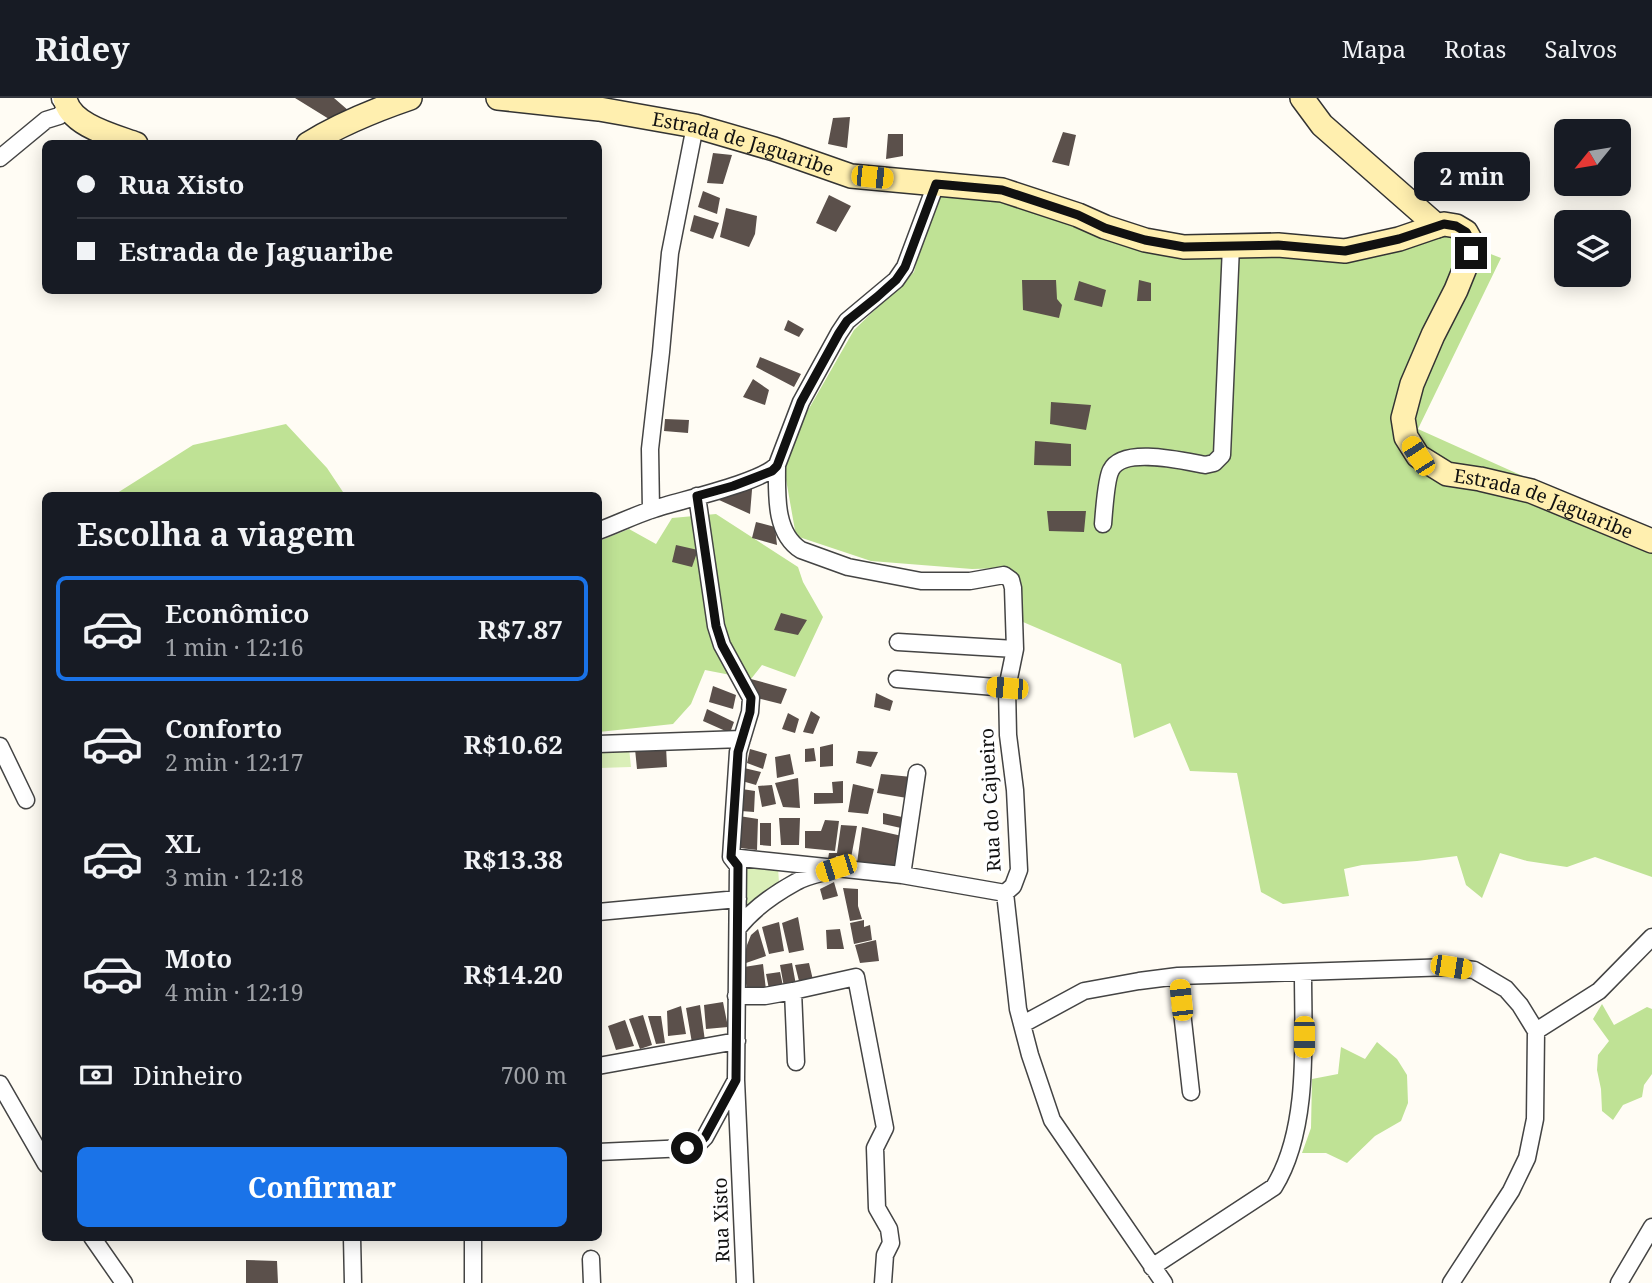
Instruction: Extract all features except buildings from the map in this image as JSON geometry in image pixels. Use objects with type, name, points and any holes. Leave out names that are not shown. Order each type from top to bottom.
[{"type":"street","points":[[315,140],[386,106],[410,98]]},
{"type":"street","name":"Estrada de Jaguaribe","points":[[498,98],[599,109],[695,126],[774,149],[851,176],[1002,190],[1078,215],[1105,228],[1145,240],[1184,247],[1278,245],[1345,251],[1399,239],[1444,224],[1456,226],[1466,232],[1471,241],[1471,253],[1412,384],[1403,418],[1406,437],[1418,456],[1447,474],[1531,491],[1652,541]]},
{"type":"street","name":"Estrada de Jaguaribe","points":[[1302,98],[1322,125],[1437,226]]},
{"type":"street","points":[[63,100],[82,122],[125,140]]},
{"type":"street","points":[[0,158],[47,120],[59,116],[63,112],[63,100]]},
{"type":"street","points":[[651,510],[650,449],[670,253],[695,126]]},
{"type":"street","points":[[602,529],[651,510],[733,486],[772,471],[777,466],[801,402],[839,333],[847,321],[896,280],[905,267],[936,184]]},
{"type":"street","points":[[1103,524],[1110,471],[1122,460],[1136,456],[1205,465],[1214,463],[1222,455],[1231,246]]},
{"type":"street","name":"Rua do Cajueiro","points":[[777,466],[777,501],[781,519],[786,533],[801,550],[848,567],[920,581],[970,581],[1004,575],[1011,580],[1015,649],[1007,688],[1008,735],[1015,790],[1019,870],[1013,886],[1005,893],[1018,1009],[1052,1120],[1164,1283]]},
{"type":"street","name":"Rua Xisto","points":[[697,496],[716,626],[722,645],[751,698],[750,712],[740,746],[731,857],[738,866],[736,1080],[745,1283]]},
{"type":"street","points":[[898,642],[1015,649]]},
{"type":"street","points":[[897,679],[1007,688]]},
{"type":"street","points":[[602,744],[740,746]]},
{"type":"street","points":[[0,746],[26,800]]},
{"type":"street","points":[[902,875],[918,773]]},
{"type":"street","points":[[731,857],[902,875],[1005,893]]},
{"type":"street","points":[[738,928],[744,919],[797,881],[836,868]]},
{"type":"street","points":[[602,912],[738,900]]},
{"type":"street","points":[[1536,1031],[1599,991],[1652,937]]},
{"type":"street","points":[[1023,1024],[1084,991],[1178,976],[1451,967],[1474,970],[1506,989],[1536,1031],[1535,1119],[1527,1158],[1511,1191],[1451,1283]]},
{"type":"street","points":[[1152,1267],[1273,1186],[1283,1171],[1298,1118],[1304,1058],[1303,973]]},
{"type":"street","points":[[1178,976],[1191,1092]]},
{"type":"street","points":[[736,996],[765,996],[856,977],[885,1128],[875,1148],[877,1208],[889,1229],[891,1243],[885,1255],[883,1283]]},
{"type":"street","points":[[793,991],[796,1062]]},
{"type":"street","points":[[602,1065],[737,1041]]},
{"type":"street","points":[[602,1152],[687,1148],[697,1145],[705,1137],[736,1080]]},
{"type":"street","points":[[0,1084],[42,1157]]},
{"type":"street","points":[[1619,1283],[1652,1227]]},
{"type":"street","points":[[95,1241],[124,1283]]},
{"type":"street","points":[[352,1241],[353,1283]]},
{"type":"street","points":[[473,1241],[473,1283]]},
{"type":"street","points":[[590,1259],[592,1283]]},
{"type":"green space","points":[[934,191],[1008,201],[1142,246],[1334,252],[1442,224],[1452,239],[1501,258],[1418,429],[1652,534],[1652,877],[1595,857],[1567,867],[1527,861],[1500,853],[1482,898],[1466,885],[1457,856],[1344,869],[1349,896],[1283,904],[1261,892],[1237,773],[1190,771],[1170,723],[1134,738],[1121,664],[1023,622],[1007,568],[972,569],[871,561],[796,536],[784,468],[807,412],[854,330],[914,272]]},
{"type":"green space","points":[[286,424],[327,468],[343,492],[119,492],[193,445]]},
{"type":"green space","points":[[716,514],[798,567],[803,582],[823,617],[795,677],[762,665],[751,679],[705,670],[691,704],[673,724],[602,732],[602,540],[629,529],[656,544],[672,518]]},
{"type":"green space","points":[[629,748],[631,767],[602,768],[602,751]]},
{"type":"green space","points":[[743,862],[778,868],[779,882],[744,908]]},
{"type":"green space","points":[[1602,1004],[1614,1025],[1647,1007],[1652,1009],[1652,1074],[1644,1085],[1642,1097],[1623,1105],[1613,1120],[1602,1111],[1597,1070],[1598,1055],[1609,1041],[1593,1019]]},
{"type":"green space","points":[[1377,1042],[1397,1059],[1407,1075],[1408,1103],[1401,1121],[1375,1136],[1347,1163],[1326,1153],[1302,1153],[1311,1128],[1312,1079],[1338,1074],[1341,1047],[1365,1059]]},
{"type":"route","points":[[687,1148],[697,1145],[705,1137],[736,1080],[738,866],[731,857],[738,752],[750,712],[751,698],[722,645],[716,626],[697,496],[733,486],[772,471],[777,466],[801,402],[839,333],[847,321],[896,280],[905,267],[936,184],[1002,190],[1078,215],[1105,228],[1145,240],[1184,247],[1278,245],[1345,251],[1399,239],[1444,224],[1456,226],[1466,232],[1471,241],[1471,253]]}]
